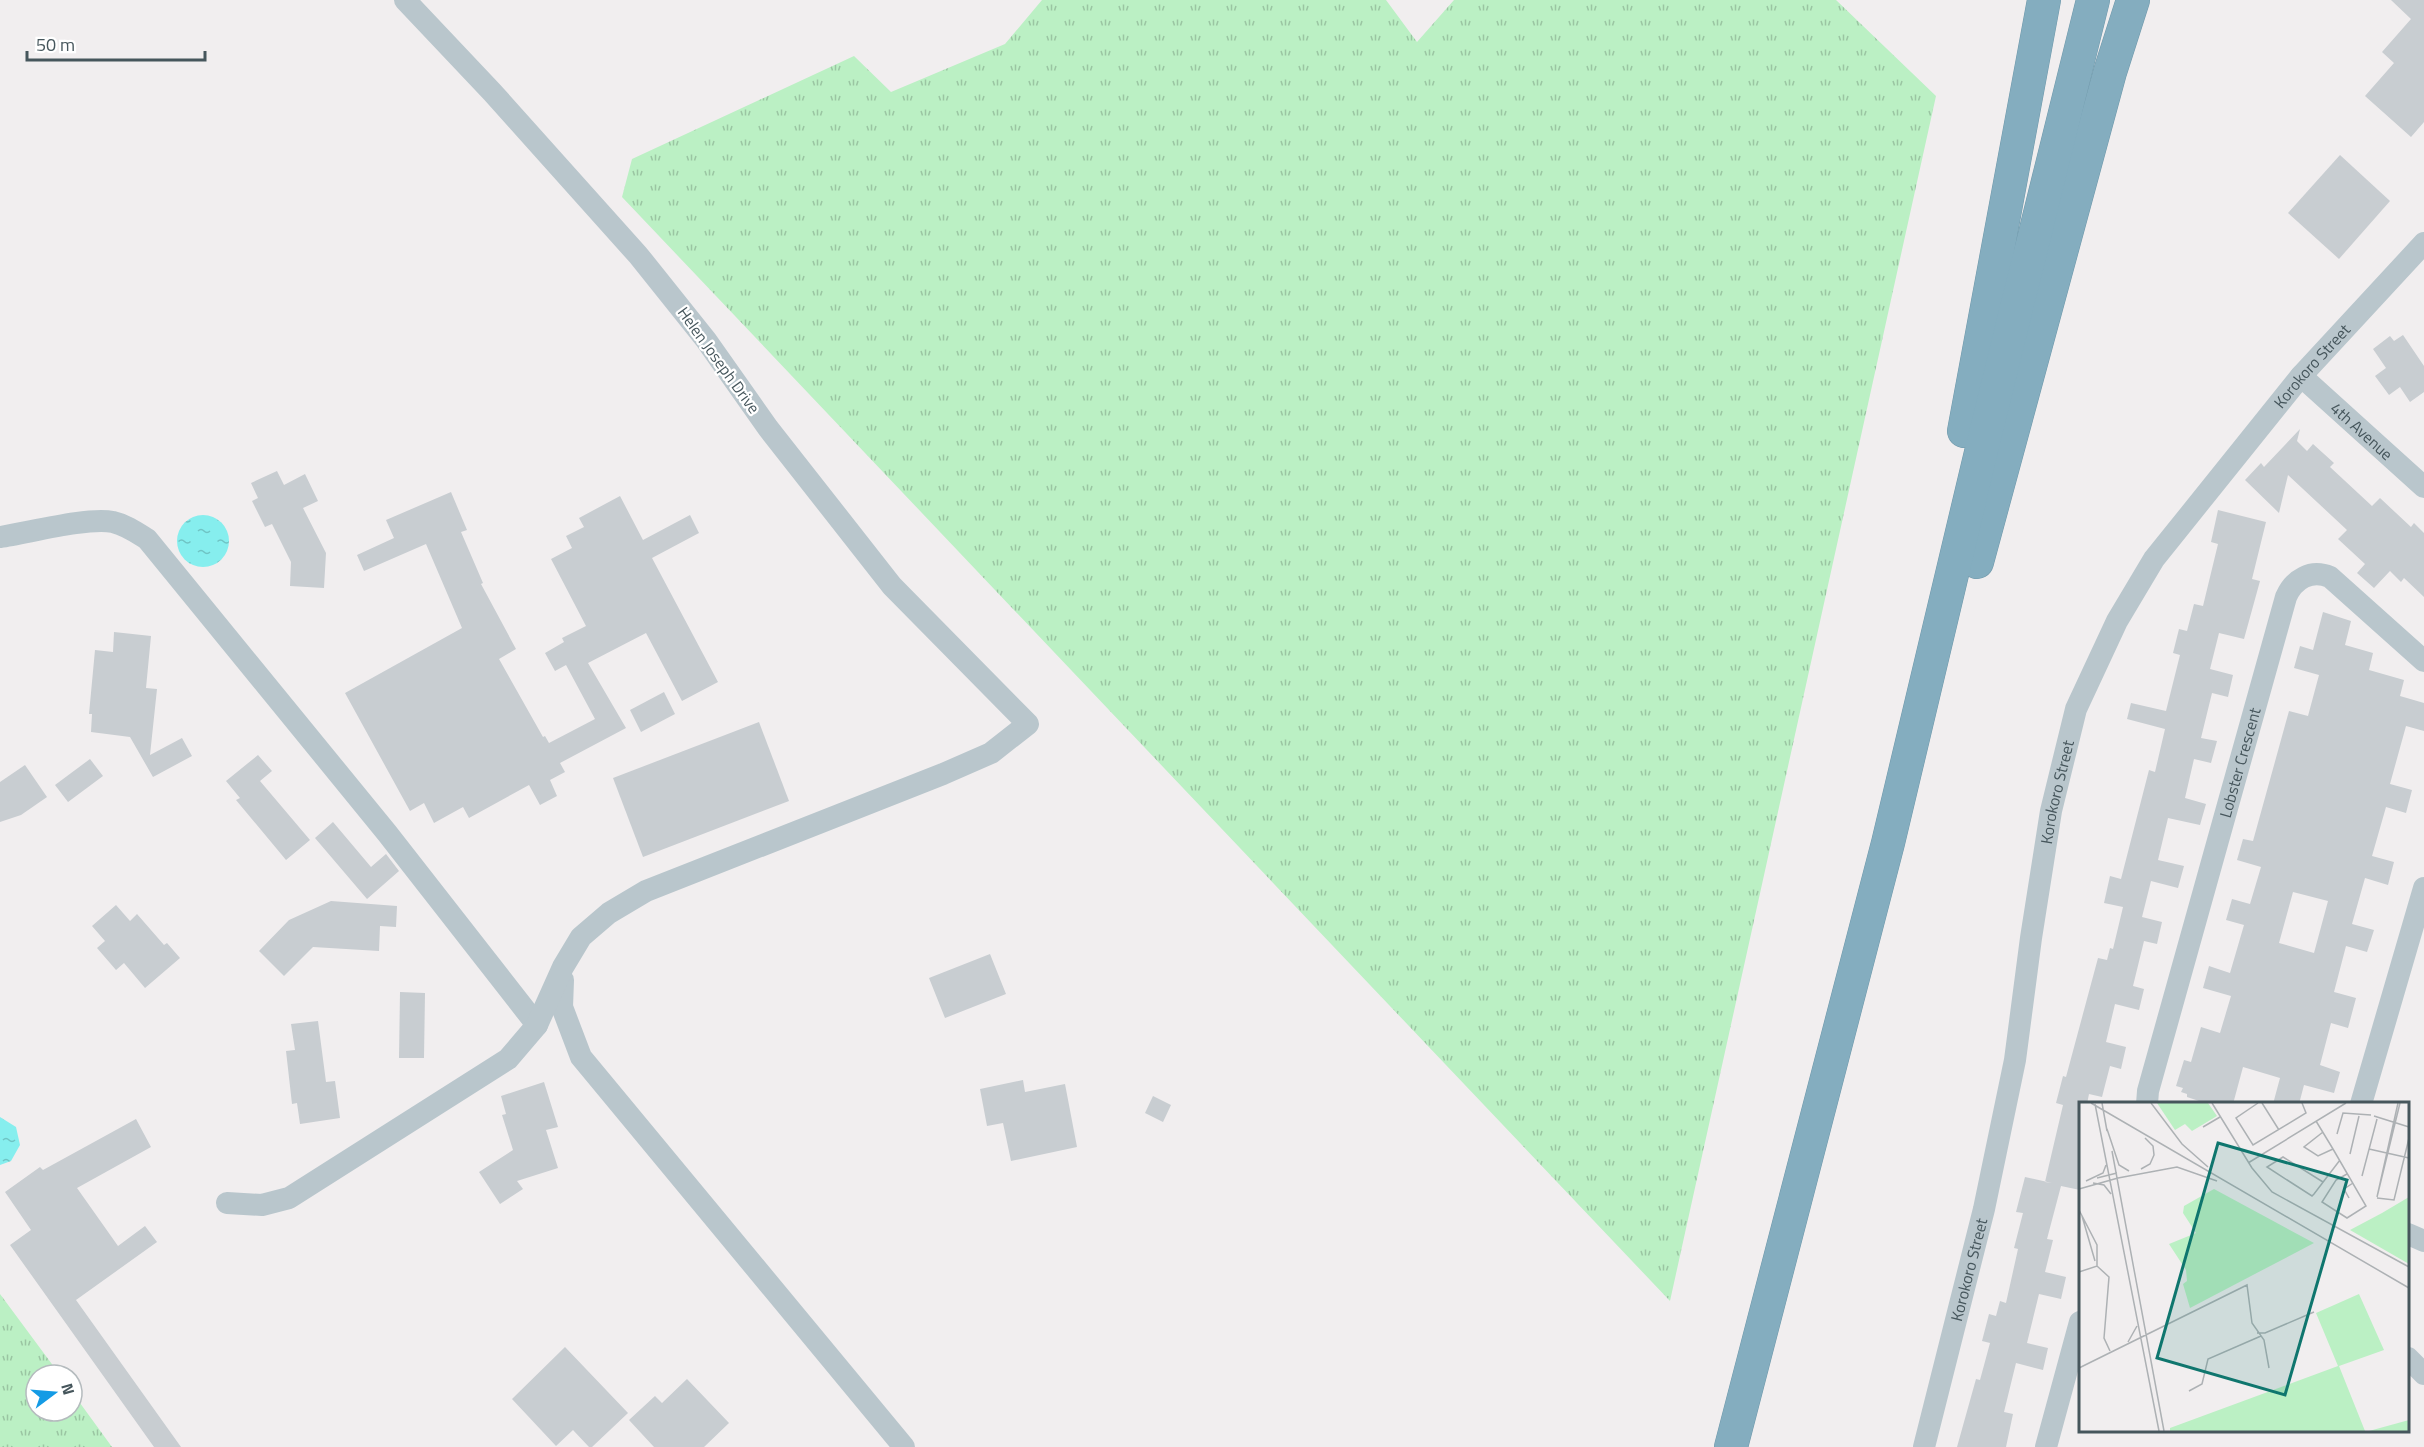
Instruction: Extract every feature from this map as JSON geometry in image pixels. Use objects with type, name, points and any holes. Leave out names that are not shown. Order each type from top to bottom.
[{"type":"highway","points":[[1888,843],[1903,730],[1984,332],[2044,0]]},
{"type":"highway","points":[[1731,1447],[1788,1220],[1888,843],[1988,423],[2093,0]]},
{"type":"highway","points":[[1788,1220],[1812,1171],[1846,1071],[1979,553],[2110,72],[2133,0]]},
{"type":"street","name":"Helen Joseph Drive","points":[[405,0],[492,92],[638,255],[706,340],[768,428],[892,586],[1028,724],[991,753],[943,774],[646,891],[609,913],[581,937],[563,966]]},
{"type":"street","name":"Korokoro Street","points":[[1924,1447],[1984,1209],[2015,1060],[2051,811],[2076,709],[2116,621],[2154,559],[2301,376],[2424,243]]},
{"type":"street","name":"4th Avenue","points":[[2301,376],[2424,487]]},
{"type":"street","points":[[0,537],[90,522],[111,522],[129,527],[147,540],[387,832],[537,1025]]},
{"type":"street","name":"Lobster Crescent","points":[[2147,1102],[2151,1080],[2282,608],[2291,585],[2302,577],[2313,574],[2330,577],[2424,661]]},
{"type":"street","points":[[2362,1102],[2424,888]]},
{"type":"street","points":[[227,1203],[262,1205],[289,1198],[508,1059],[537,1025],[563,966]]},
{"type":"street","points":[[563,966],[562,1007],[581,1057],[904,1447]]},
{"type":"street","points":[[2409,1234],[2424,1241]]},
{"type":"street","points":[[2046,1447],[2079,1326]]},
{"type":"street","points":[[2409,1359],[2424,1374]]},
{"type":"green space","points":[[1042,0],[1386,0],[1417,42],[1454,0],[1836,0],[1936,96],[1670,1301],[622,197],[632,159],[854,56],[891,92],[1005,44]]},
{"type":"green space","points":[[0,1294],[51,1363],[24,1363],[24,1423],[84,1423],[84,1408],[112,1447],[0,1447]]},
{"type":"water","points":[[198,515],[208,515],[218,519],[225,526],[229,541],[225,556],[218,563],[208,567],[198,567],[188,563],[181,556],[177,546],[177,536],[181,526],[188,519]]},
{"type":"water","points":[[0,1117],[16,1127],[20,1145],[11,1161],[0,1165]]},
{"type":"building","points":[[2391,0],[2424,0],[2424,122],[2411,137],[2365,96],[2394,63],[2382,52],[2411,19]]},
{"type":"building","points":[[2340,155],[2390,201],[2339,259],[2288,213]]},
{"type":"building","points":[[2403,335],[2424,366],[2424,392],[2410,402],[2400,387],[2389,395],[2375,376],[2386,368],[2373,349],[2390,336],[2394,341]]},
{"type":"building","points":[[2300,429],[2297,441],[2307,451],[2313,444],[2334,463],[2330,467],[2372,506],[2380,498],[2411,527],[2414,523],[2424,533],[2424,597],[2404,578],[2401,582],[2390,571],[2374,588],[2357,573],[2365,564],[2338,539],[2347,530],[2288,475],[2279,513],[2245,480],[2261,463],[2264,467]]},
{"type":"building","points":[[277,471],[284,485],[305,474],[318,501],[303,508],[326,553],[324,588],[290,586],[291,562],[272,524],[265,527],[252,501],[258,498],[251,483]]},
{"type":"building","points":[[451,492],[467,530],[461,532],[483,583],[481,584],[516,649],[499,659],[543,737],[545,736],[549,743],[595,719],[566,665],[555,671],[545,653],[564,642],[562,638],[586,626],[551,559],[572,548],[566,536],[584,527],[579,518],[620,496],[643,540],[690,515],[699,533],[652,558],[718,682],[682,701],[646,633],[588,663],[626,728],[560,763],[565,772],[550,780],[557,796],[540,805],[529,785],[469,818],[463,807],[434,823],[424,803],[410,811],[345,693],[462,628],[426,544],[364,571],[357,555],[394,538],[386,520]]},
{"type":"building","points":[[2218,510],[2266,522],[2252,579],[2260,581],[2244,639],[2219,633],[2210,669],[2233,675],[2228,697],[2212,693],[2201,738],[2217,741],[2211,763],[2194,759],[2185,798],[2206,804],[2200,825],[2168,818],[2158,860],[2184,866],[2178,888],[2151,881],[2142,917],[2162,922],[2157,944],[2144,941],[2133,986],[2144,989],[2139,1010],[2115,1004],[2106,1042],[2126,1047],[2121,1069],[2110,1066],[2102,1097],[2089,1094],[2087,1102],[2079,1102],[2079,1190],[2061,1186],[2047,1239],[2053,1240],[2045,1272],[2066,1277],[2061,1299],[2039,1294],[2027,1343],[2048,1348],[2043,1370],[2016,1363],[2004,1412],[2013,1414],[2006,1447],[1957,1447],[1976,1379],[1980,1380],[1990,1343],[1982,1341],[1989,1314],[1996,1316],[2000,1301],[2006,1303],[2018,1249],[2014,1248],[2023,1213],[2016,1212],[2025,1177],[2045,1181],[2063,1105],[2056,1103],[2063,1076],[2066,1077],[2098,958],[2107,960],[2110,948],[2113,949],[2123,907],[2104,903],[2110,876],[2121,879],[2149,770],[2155,772],[2165,729],[2127,719],[2131,703],[2166,711],[2180,655],[2173,653],[2179,629],[2187,631],[2194,604],[2203,606],[2218,544],[2211,542]]},
{"type":"building","points":[[2323,612],[2351,621],[2345,645],[2373,653],[2369,670],[2404,680],[2400,696],[2424,703],[2424,731],[2406,726],[2390,784],[2412,790],[2406,813],[2386,807],[2372,856],[2394,862],[2388,885],[2365,878],[2352,924],[2374,930],[2367,952],[2346,946],[2334,992],[2356,998],[2348,1028],[2331,1023],[2320,1065],[2340,1072],[2334,1093],[2304,1085],[2300,1102],[2274,1102],[2280,1078],[2243,1067],[2234,1102],[2202,1102],[2187,1097],[2187,1094],[2181,1092],[2183,1088],[2176,1086],[2184,1060],[2191,1062],[2201,1027],[2220,1033],[2231,996],[2203,988],[2209,966],[2230,973],[2244,925],[2226,920],[2232,899],[2250,904],[2261,867],[2237,860],[2243,839],[2253,841],[2289,711],[2308,716],[2319,675],[2294,668],[2300,646],[2313,650]],"holes":[[[2293,892],[2328,901],[2314,953],[2279,943]]]},
{"type":"building","points":[[114,632],[151,636],[146,688],[157,689],[150,755],[182,738],[192,756],[153,777],[130,737],[91,732],[92,714],[89,714],[95,650],[113,652]]},
{"type":"building","points":[[664,692],[675,714],[641,732],[630,710]]},
{"type":"building","points":[[759,722],[789,801],[643,857],[613,778]]},
{"type":"building","points":[[258,755],[272,771],[260,781],[310,840],[286,860],[236,800],[240,798],[226,781]]},
{"type":"building","points":[[90,759],[103,776],[68,802],[55,785]]},
{"type":"building","points":[[25,765],[47,797],[21,815],[0,822],[0,782]]},
{"type":"building","points":[[333,822],[371,867],[386,854],[399,871],[367,899],[315,838]]},
{"type":"building","points":[[331,901],[397,906],[396,927],[380,926],[379,951],[313,947],[284,976],[259,951],[289,920]]},
{"type":"building","points":[[116,905],[130,921],[137,914],[164,945],[167,943],[180,958],[145,988],[124,963],[116,970],[97,948],[105,941],[92,926]]},
{"type":"building","points":[[990,954],[1006,994],[945,1018],[929,978]]},
{"type":"building","points":[[400,992],[425,993],[424,1058],[399,1058]]},
{"type":"building","points":[[318,1021],[326,1082],[335,1081],[340,1118],[300,1124],[297,1103],[292,1104],[286,1051],[295,1050],[291,1024]]},
{"type":"building","points":[[1023,1080],[1025,1092],[1065,1084],[1077,1147],[1011,1161],[1003,1123],[987,1126],[980,1089]]},
{"type":"building","points":[[544,1082],[558,1127],[546,1130],[558,1168],[517,1181],[523,1189],[500,1204],[479,1172],[513,1150],[502,1115],[506,1114],[501,1096]]},
{"type":"building","points":[[1153,1096],[1171,1105],[1163,1122],[1145,1113]]},
{"type":"building","points":[[136,1119],[151,1147],[77,1188],[118,1246],[145,1226],[157,1242],[76,1300],[181,1447],[154,1447],[10,1245],[31,1230],[5,1192],[40,1167],[43,1170]]},
{"type":"building","points":[[565,1347],[628,1413],[592,1447],[589,1447],[573,1430],[556,1446],[512,1399]]},
{"type":"building","points":[[687,1379],[729,1423],[704,1447],[654,1447],[629,1420],[655,1396],[662,1403]]}]
